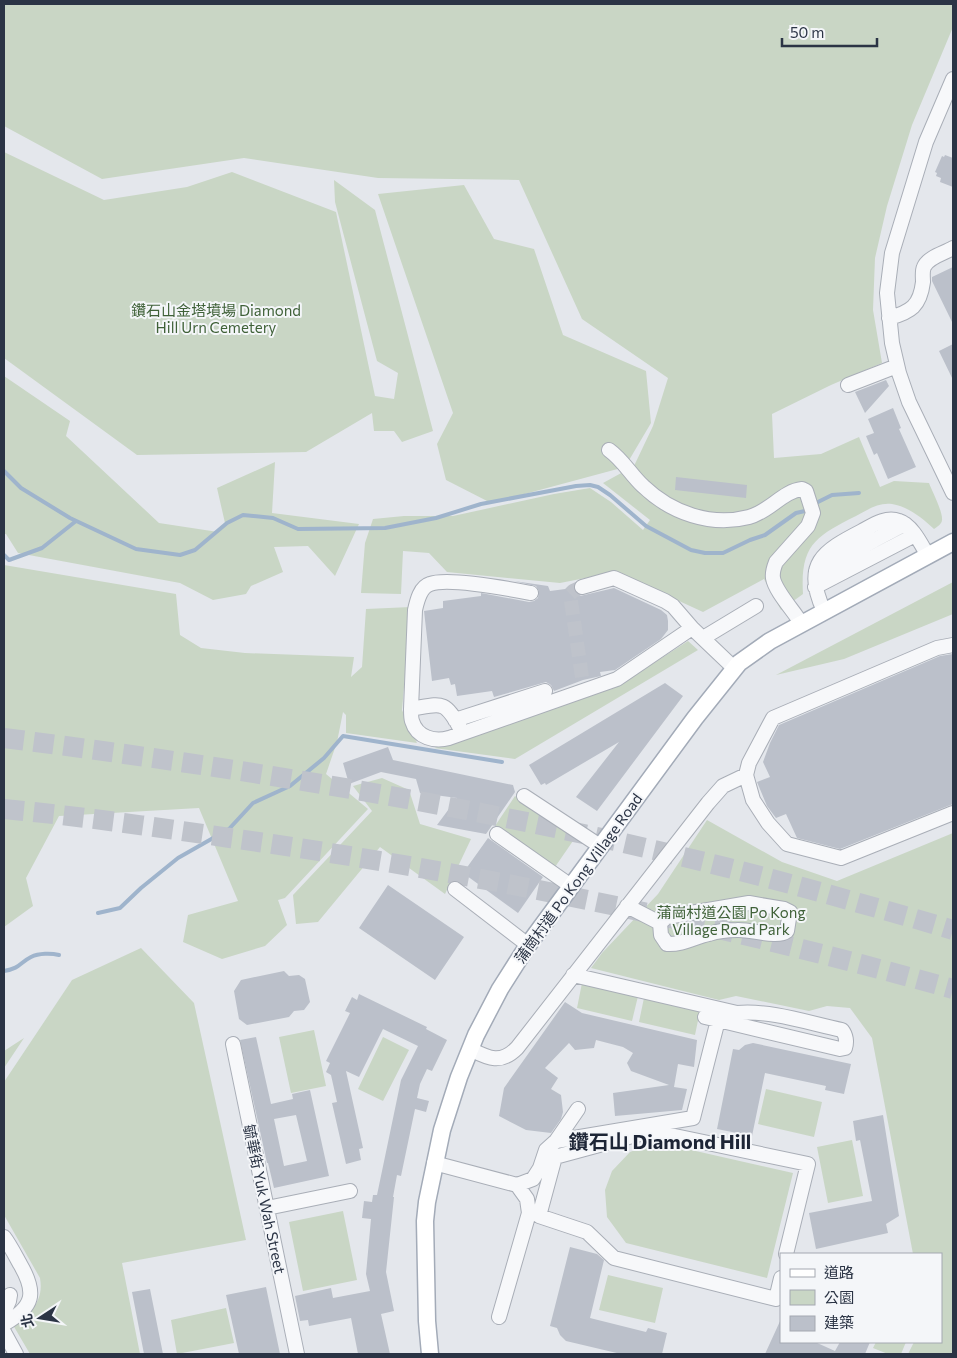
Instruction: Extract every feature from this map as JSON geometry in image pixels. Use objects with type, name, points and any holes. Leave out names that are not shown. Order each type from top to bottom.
[{"type":"main road","name":"蒲崗村道 Po Kong Village Road","points":[[430,1354],[425,1240],[427,1202],[434,1163],[449,1105],[470,1049],[489,1010],[528,944],[695,718],[738,663],[801,623],[953,542]]},
{"type":"street","points":[[953,79],[926,142],[892,253],[887,293],[892,343],[897,366],[909,402],[953,493]]},
{"type":"street","points":[[889,318],[898,316],[911,309],[918,302],[924,267],[930,260],[953,248]]},
{"type":"street","points":[[848,385],[897,366]]},
{"type":"street","points":[[609,450],[617,455],[642,486],[654,496],[680,511],[702,519],[748,518],[767,510],[792,491],[805,492]]},
{"type":"street","points":[[805,492],[814,479]]},
{"type":"street","points":[[801,623],[772,578],[776,562],[808,526],[813,513],[805,492]]},
{"type":"street","points":[[910,530],[928,556]]},
{"type":"street","points":[[824,611],[815,586],[816,571],[910,530]]},
{"type":"street","points":[[815,586],[910,530]]},
{"type":"street","points":[[582,587],[614,578],[673,606],[692,628],[734,668]]},
{"type":"street","points":[[531,592],[464,583],[439,582],[428,584],[422,590],[416,602],[415,610],[411,709],[412,722],[417,730],[426,738],[439,741],[617,679],[692,628]]},
{"type":"street","points":[[702,638],[756,606]]},
{"type":"street","points":[[953,645],[937,648],[773,718],[749,763],[746,775],[753,800],[768,823],[787,844],[842,858],[953,813]]},
{"type":"street","points":[[455,720],[545,692]]},
{"type":"street","points":[[411,709],[434,705],[443,706],[450,711],[462,733]]},
{"type":"street","points":[[470,1049],[492,1058],[503,1059],[511,1054],[708,803],[724,786],[746,775]]},
{"type":"street","points":[[524,796],[600,846]]},
{"type":"street","points":[[497,834],[571,886]]},
{"type":"street","points":[[455,889],[528,944]]},
{"type":"street","points":[[749,903],[784,908],[790,912],[791,916],[787,931],[782,934],[737,930],[711,933],[674,944],[667,944],[661,936],[660,923],[666,917],[749,903]]},
{"type":"street","points":[[626,906],[660,923]]},
{"type":"street","points":[[556,1142],[693,1118],[712,1019],[840,1049],[845,1046],[845,1036],[842,1030],[769,1014],[751,1012],[737,1014],[573,975]]},
{"type":"street","points":[[743,1013],[753,1029]]},
{"type":"street","name":"毓華街 Yuk Wah Street","points":[[233,1044],[297,1354]]},
{"type":"street","points":[[434,1163],[517,1185],[533,1179],[540,1168],[546,1150],[556,1142],[578,1109]]},
{"type":"street","points":[[780,1282],[776,1299],[614,1258],[587,1232],[539,1216],[555,1157],[651,1131],[808,1164],[786,1253]]},
{"type":"street","points":[[499,1317],[529,1213],[527,1199],[517,1185]]},
{"type":"street","points":[[267,1208],[350,1191]]},
{"type":"street","points":[[4,1237],[29,1280],[31,1290],[25,1308],[4,1324]]},
{"type":"street","points":[[4,1312],[10,1295]]},
{"type":"street","points":[[4,1332],[16,1354]]},
{"type":"green space","points":[[4,4],[953,4],[953,27],[912,125],[887,206],[875,258],[873,310],[882,363],[772,414],[774,458],[821,454],[859,437],[880,487],[894,481],[929,483],[941,512],[941,523],[934,529],[910,510],[898,505],[882,504],[842,523],[813,544],[804,564],[803,594],[781,610],[764,579],[703,612],[616,572],[560,583],[447,572],[429,553],[403,551],[401,594],[361,593],[365,543],[373,519],[404,516],[453,516],[590,488],[611,502],[643,530],[650,520],[603,483],[634,466],[653,426],[668,378],[582,319],[519,180],[378,178],[244,158],[102,179],[4,126]]},
{"type":"green space","name":"鑽石山金塔墳場 Diamond Hill Urn Cemetery","points":[[4,152],[104,200],[187,187],[232,172],[336,212],[375,396],[394,399],[398,373],[377,361],[335,202],[334,180],[375,210],[433,431],[402,442],[394,431],[374,431],[372,413],[306,452],[137,455],[4,358]]},
{"type":"green space","points":[[464,185],[494,239],[534,249],[563,335],[646,371],[651,423],[625,467],[491,503],[446,480],[437,444],[453,413],[378,194]]},
{"type":"green space","points":[[4,376],[70,421],[66,436],[159,523],[218,532],[225,523],[217,488],[275,462],[272,513],[359,524],[335,576],[308,546],[274,547],[283,572],[251,586],[246,594],[213,600],[180,583],[18,553],[6,534],[4,534]]},
{"type":"green space","points":[[4,565],[176,594],[180,635],[201,648],[245,653],[354,657],[351,677],[362,667],[366,609],[411,607],[402,710],[417,743],[346,733],[346,715],[343,712],[337,742],[326,774],[368,809],[285,898],[278,900],[287,925],[265,946],[222,959],[183,942],[188,915],[238,901],[199,808],[59,816],[26,878],[33,906],[4,927]]},
{"type":"green space","points":[[953,582],[953,614],[844,659],[776,675]]},
{"type":"green space","points":[[688,641],[698,650],[515,759],[434,748],[621,684]]},
{"type":"green space","points":[[382,778],[409,790],[420,824],[471,839],[445,894],[380,847],[318,922],[296,924],[293,895],[372,811],[353,786]]},
{"type":"green space","points":[[515,796],[575,838],[555,867],[495,826]]},
{"type":"green space","name":"蒲崗村道公園 Po Kong Village Road Park","points":[[707,820],[782,862],[837,881],[953,833],[953,1354],[908,1354],[914,1343],[942,1343],[942,1253],[913,1253],[872,1038],[850,1008],[827,1006],[809,1011],[736,996],[719,1000],[591,968],[602,953],[658,894]]},
{"type":"green space","points":[[141,948],[194,1003],[246,1240],[122,1263],[140,1354],[30,1354],[13,1325],[35,1306],[41,1286],[40,1278],[4,1215],[4,1082],[72,980]]},
{"type":"green space","points":[[583,978],[639,992],[632,1021],[577,1008]]},
{"type":"green space","points":[[645,993],[701,1006],[695,1035],[639,1022]]},
{"type":"green space","points":[[314,1030],[326,1086],[291,1093],[279,1037]]},
{"type":"green space","points":[[383,1037],[409,1050],[383,1101],[358,1089]]},
{"type":"green space","points":[[24,1038],[4,1068],[4,1051]]},
{"type":"green space","points":[[766,1089],[822,1102],[814,1137],[758,1124]]},
{"type":"green space","points":[[852,1140],[863,1196],[828,1203],[817,1147]]},
{"type":"green space","points":[[656,1142],[793,1173],[767,1278],[626,1243],[607,1217],[605,1190],[612,1171],[630,1152]]},
{"type":"green space","points":[[343,1211],[357,1280],[303,1291],[289,1222]]},
{"type":"green space","points":[[608,1275],[663,1288],[655,1323],[599,1310]]},
{"type":"green space","points":[[226,1308],[234,1343],[177,1354],[171,1320]]},
{"type":"green space","points":[[876,1343],[906,1343],[901,1354],[888,1354],[873,1348]]},
{"type":"building","points":[[945,155],[953,158],[953,187],[940,182],[941,178],[936,176],[937,173],[935,172],[942,156],[944,157]]},
{"type":"building","points":[[953,267],[953,324],[932,281],[932,277]]},
{"type":"building","points":[[953,344],[953,380],[939,351]]},
{"type":"building","points":[[886,380],[889,386],[865,413],[855,392]]},
{"type":"building","points":[[893,408],[901,428],[899,429],[916,467],[888,479],[877,453],[874,455],[866,436],[874,433],[868,419]]},
{"type":"building","points":[[676,477],[747,485],[746,498],[675,490]]},
{"type":"building","points":[[514,581],[548,586],[550,591],[573,588],[580,596],[614,588],[661,610],[667,615],[668,630],[661,639],[615,670],[600,672],[601,676],[583,680],[554,691],[551,685],[546,682],[494,697],[492,691],[457,696],[455,684],[451,685],[449,678],[432,681],[424,611],[443,608],[443,601],[481,596],[481,593],[529,602],[538,598],[539,591],[536,586]]},
{"type":"building","points":[[953,654],[953,804],[840,849],[797,838],[786,814],[776,818],[767,806],[757,782],[770,777],[763,762],[779,725],[940,656]]},
{"type":"building","points":[[665,683],[683,696],[597,811],[576,797],[619,742],[546,785],[545,783],[541,785],[529,765]]},
{"type":"building","points":[[388,747],[393,760],[513,785],[515,792],[486,834],[437,825],[457,798],[420,793],[416,779],[381,772],[349,784],[343,763]]},
{"type":"building","points":[[488,838],[543,877],[518,913],[463,873]]},
{"type":"building","points":[[388,885],[464,937],[435,980],[359,928]]},
{"type":"building","points":[[284,971],[289,976],[299,975],[305,979],[310,1002],[304,1010],[294,1011],[289,1017],[247,1025],[239,1019],[234,991],[241,980]]},
{"type":"building","points":[[359,994],[427,1027],[426,1029],[447,1040],[432,1071],[427,1069],[420,1084],[417,1098],[429,1101],[426,1112],[415,1109],[401,1176],[397,1175],[393,1197],[386,1272],[394,1311],[381,1314],[390,1354],[358,1354],[351,1318],[309,1326],[308,1320],[300,1321],[295,1296],[331,1288],[333,1298],[370,1291],[366,1274],[371,1219],[362,1218],[364,1201],[372,1202],[373,1195],[377,1195],[401,1080],[418,1046],[383,1029],[359,1077],[346,1071],[363,1148],[359,1149],[361,1160],[346,1164],[332,1103],[337,1102],[331,1075],[326,1072],[330,1063],[326,1061],[350,1013],[345,1011],[352,997],[357,1000]]},
{"type":"building","points":[[565,1002],[582,1013],[697,1040],[694,1067],[678,1064],[674,1087],[687,1089],[682,1110],[615,1116],[613,1093],[669,1085],[631,1071],[627,1063],[633,1053],[623,1047],[596,1040],[594,1048],[575,1050],[569,1043],[545,1068],[558,1078],[551,1089],[561,1095],[563,1112],[561,1119],[551,1133],[526,1130],[499,1116],[504,1088]]},
{"type":"building","points":[[256,1037],[271,1104],[293,1099],[292,1094],[310,1090],[329,1176],[274,1188],[240,1040]],"holes":[[[296,1115],[307,1161],[284,1166],[274,1119]]]},
{"type":"building","points":[[753,1043],[851,1064],[844,1094],[825,1090],[826,1086],[765,1073],[752,1136],[717,1129],[733,1049],[739,1050],[745,1045]]},
{"type":"building","points":[[883,1115],[899,1216],[886,1224],[888,1233],[816,1249],[809,1213],[872,1201],[860,1140],[856,1141],[853,1121]]},
{"type":"building","points":[[570,1247],[597,1254],[604,1260],[590,1318],[646,1332],[648,1328],[667,1333],[662,1354],[621,1354],[566,1341],[560,1335],[557,1328],[550,1326]]},
{"type":"building","points":[[266,1287],[280,1354],[239,1354],[226,1295]]},
{"type":"building","points":[[150,1289],[163,1354],[144,1354],[132,1292]]},
{"type":"building","points":[[780,1321],[780,1343],[817,1343],[835,1351],[839,1343],[870,1343],[865,1354],[765,1354]]},
{"type":"waterway","points":[[4,471],[21,488],[70,518],[136,549],[180,555],[195,550],[227,523],[243,515],[273,518],[298,529],[385,528],[436,518],[481,504],[590,485],[598,487],[610,495],[646,526],[691,550],[705,553],[723,553],[765,535],[796,513],[805,511],[832,495],[859,493]]},
{"type":"waterway","points":[[4,555],[9,560],[42,548],[76,521]]},
{"type":"waterway","points":[[98,913],[120,908],[178,858],[229,829],[253,803],[290,786],[324,758],[343,736],[502,762]]},
{"type":"waterway","points":[[4,971],[17,967],[34,956],[45,954],[59,955]]},
{"type":"tunnel","points":[[582,587],[570,594],[584,691]]},
{"type":"tunnel","points":[[4,738],[315,783],[521,821],[725,867],[953,930]]},
{"type":"tunnel","points":[[4,809],[117,822],[322,852],[504,883],[594,901],[774,942],[953,989]]},
{"type":"district","name":"鑽石山 Diamond Hill","points":[[660,1141]]}]
